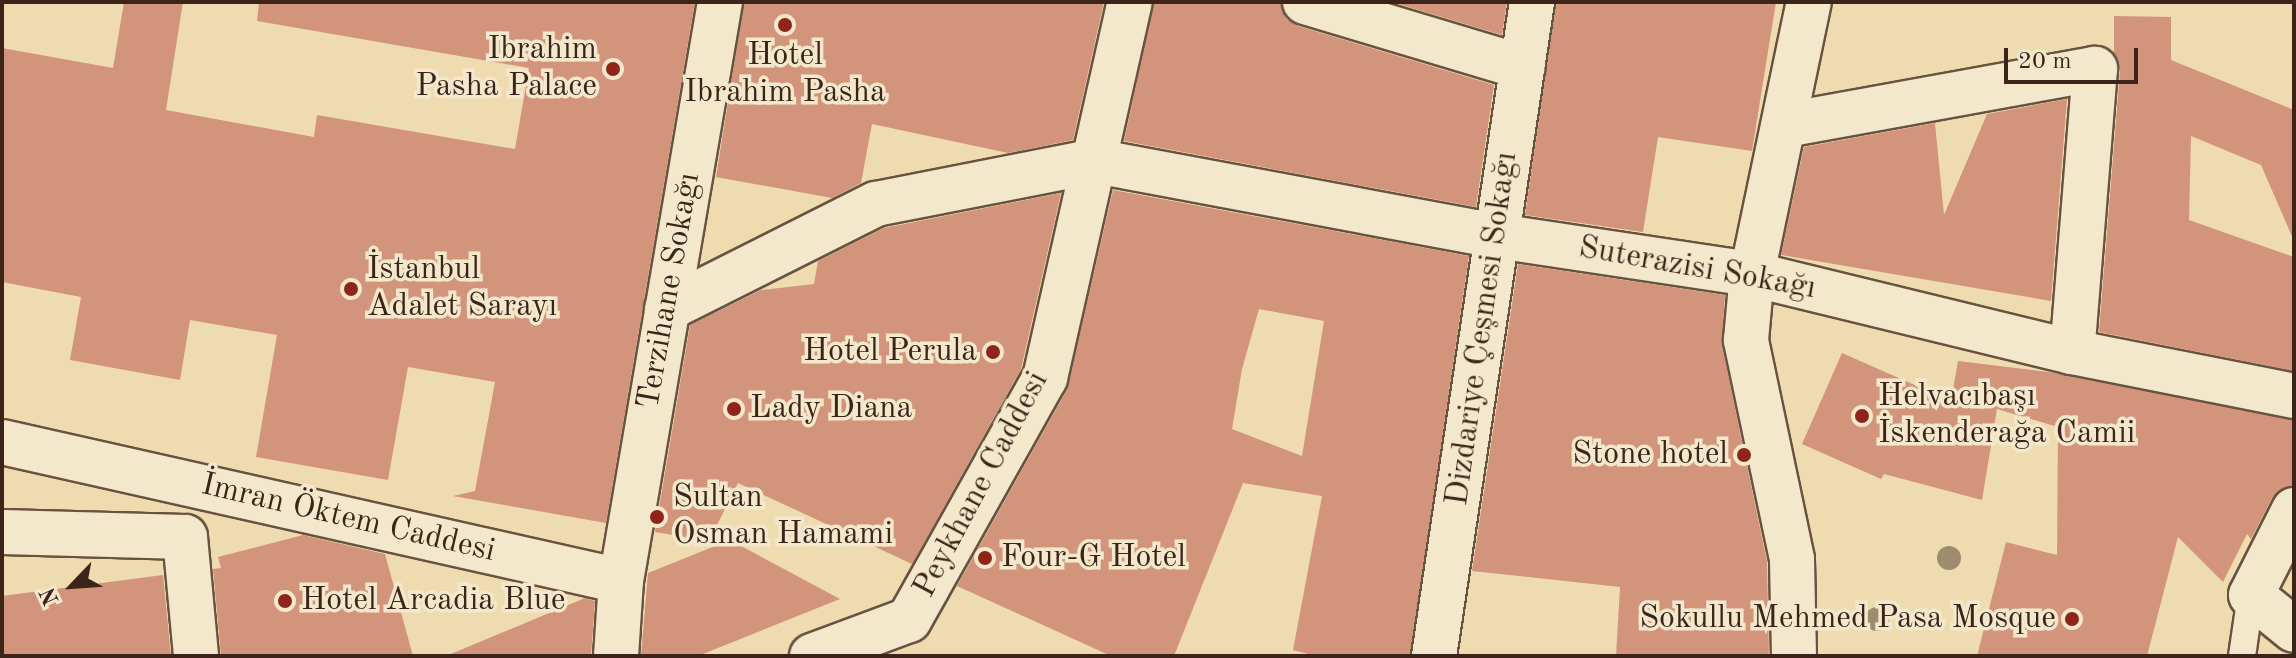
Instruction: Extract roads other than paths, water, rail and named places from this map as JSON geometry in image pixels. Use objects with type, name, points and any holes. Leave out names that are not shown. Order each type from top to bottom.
[{"type":"street","name":"Terzihane Sokağı","points":[[621,581],[720,2]]},
{"type":"street","name":"Peykhane Caddesi","points":[[812,656],[909,620],[1045,378],[1130,2]]},
{"type":"street","points":[[1305,2],[1522,67]]},
{"type":"street","name":"Dizdariye Çeşmesi Sokağı","points":[[1434,656],[1532,2]]},
{"type":"street","points":[[1794,656],[1792,559],[1746,340],[1752,274],[1786,125],[1809,2]]},
{"type":"street","points":[[1786,125],[2095,69],[2072,352]]},
{"type":"street","points":[[667,309],[876,204],[1095,161]]},
{"type":"street","name":"Suterazisi Sokağı","points":[[1095,161],[1497,236],[1752,274],[2072,352],[2294,396]]},
{"type":"street","name":"İmran Öktem Caddesi","points":[[2,442],[621,581]]},
{"type":"street","points":[[2294,510],[2251,595],[2294,630]]},
{"type":"street","points":[[2,532],[185,537],[196,656]]},
{"type":"street","points":[[616,656],[621,581]]},
{"type":"lane","points":[[2242,656],[2251,595]]},
{"type":"place","name":"Hotel Ibrahim Pasha","points":[[785,25]]},
{"type":"place","name":"Ibrahim Pasha Palace","points":[[613,69]]},
{"type":"place","name":"İstanbul Adalet Sarayı","points":[[351,289]]},
{"type":"place","name":"Hotel Perula","points":[[993,352]]},
{"type":"place","name":"Lady Diana","points":[[734,409]]},
{"type":"place","name":"Helvacıbaşı İskenderağa Camii","points":[[1862,416]]},
{"type":"place","name":"Stone hotel","points":[[1744,455]]},
{"type":"place","name":"Sultan Osman Hamami","points":[[657,517]]},
{"type":"place","name":"Four-G Hotel","points":[[985,558]]},
{"type":"place","name":"Hotel Arcadia Blue","points":[[285,601]]},
{"type":"place","name":"Sokullu Mehmed Pasa Mosque","points":[[2072,619]]}]
